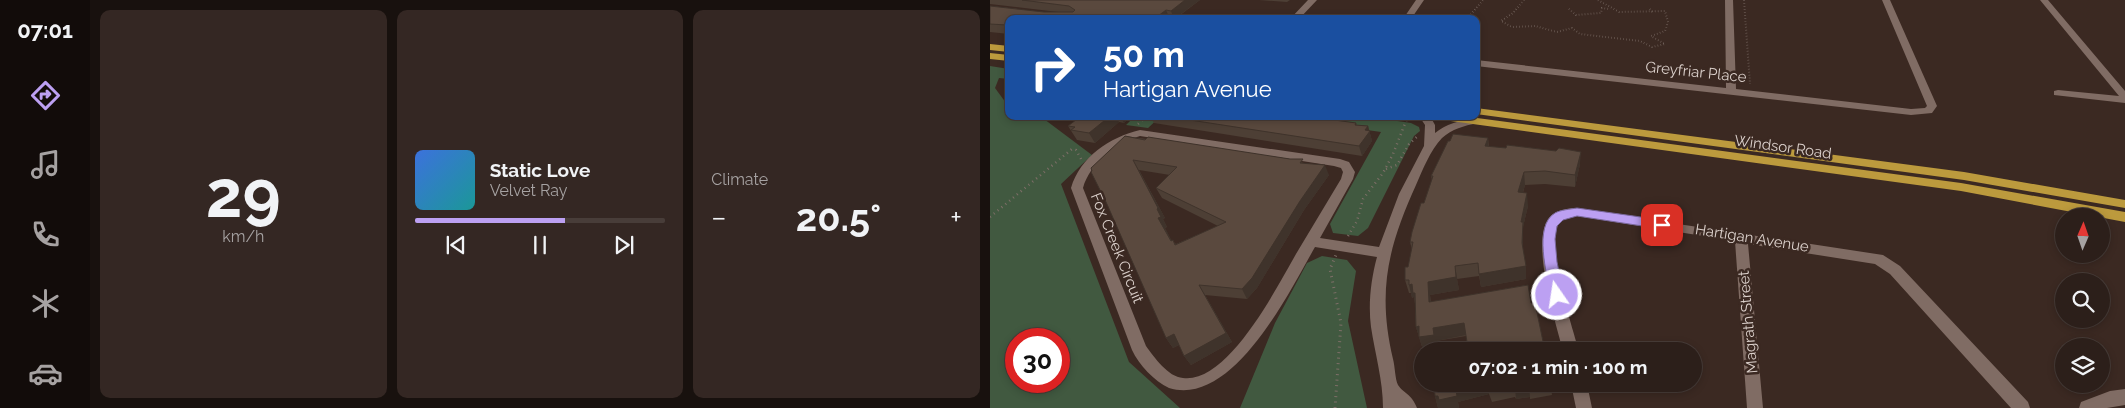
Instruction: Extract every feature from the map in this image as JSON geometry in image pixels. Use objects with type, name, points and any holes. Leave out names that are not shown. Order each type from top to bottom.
[{"type":"main road","points":[[990,47],[1005,49]]},
{"type":"main road","points":[[990,56],[1005,58]]},
{"type":"main road","name":"Windsor Road","points":[[1480,117],[1954,175],[2125,204]]},
{"type":"main road","name":"Windsor Road","points":[[1480,117],[1939,184],[2125,217]]},
{"type":"street","points":[[1298,15],[1313,0]]},
{"type":"street","points":[[1410,15],[1420,0]]},
{"type":"street","points":[[1729,0],[1731,90]]},
{"type":"street","name":"Greyfriar Place","points":[[1480,63],[1731,90],[1911,112],[1928,111],[1932,106],[1886,0]]},
{"type":"street","points":[[2044,0],[2125,98]]},
{"type":"street","points":[[2058,94],[2125,98]]},
{"type":"street","points":[[1391,408],[1392,390],[1383,355],[1377,314],[1378,291],[1383,253],[1399,209],[1429,145],[1430,125],[1427,120]]},
{"type":"street","points":[[1429,145],[1446,130],[1467,120]]},
{"type":"street","name":"Fox Creek Circuit","points":[[1140,133],[1340,163],[1347,168],[1348,175],[1311,241],[1259,331],[1235,359],[1216,375],[1201,384],[1192,386],[1177,384],[1151,363],[1140,350],[1078,192],[1077,183],[1082,173],[1113,143],[1127,136],[1140,133]]},
{"type":"street","name":"Hartigan Avenue","points":[[1569,342],[1553,276],[1549,249],[1551,225],[1559,216],[1577,212],[1870,257],[1885,262],[1895,270],[2022,408]]},
{"type":"street","name":"Magrath Street","points":[[1741,237],[1755,408]]},
{"type":"street","points":[[1311,241],[1383,253]]},
{"type":"street","points":[[1392,390],[1407,403],[1409,408]]},
{"type":"street","points":[[1581,392],[1584,408]]},
{"type":"street","points":[[2087,408],[2117,398]]},
{"type":"path","points":[[1470,15],[1483,0]]},
{"type":"path","points":[[1524,0],[1513,13],[1502,19],[1501,21],[1504,24],[1514,28],[1534,26],[1557,32],[1572,28],[1585,36],[1640,41],[1652,47],[1665,44],[1651,36],[1665,31],[1668,22],[1665,10],[1650,9],[1624,13],[1610,8],[1598,0]]},
{"type":"path","points":[[1744,0],[1751,91]]},
{"type":"path","points":[[1569,9],[1576,15],[1592,15],[1601,13],[1602,8],[1610,8]]},
{"type":"path","points":[[1650,9],[1653,13]]},
{"type":"path","points":[[1346,240],[1355,224],[1368,191],[1386,168],[1398,145],[1407,120]]},
{"type":"path","points":[[1386,168],[1398,166],[1414,139]]},
{"type":"path","points":[[990,217],[1072,149]]},
{"type":"path","points":[[1335,408],[1342,323],[1330,268],[1338,253]]},
{"type":"green space","points":[[990,66],[1005,68],[1005,79],[999,78],[995,88],[1005,102],[1005,120],[1045,120],[1092,155],[1061,184],[1129,362],[1180,408],[990,408]]},
{"type":"green space","points":[[1131,120],[1157,120],[1148,128],[1126,125]]},
{"type":"green space","points":[[1297,120],[1391,120],[1411,123],[1419,127],[1420,131],[1414,136],[1368,228],[1358,236],[1333,233],[1330,224],[1381,132]]},
{"type":"green space","points":[[1322,256],[1347,260],[1356,271],[1348,321],[1367,408],[1240,408],[1275,323],[1307,263]]},
{"type":"building","points":[[1022,0],[1185,0],[1171,11],[1166,10],[1159,15],[1005,15],[1005,25],[990,24],[990,6],[1044,12],[1073,12],[1075,10],[1069,6]]},
{"type":"building","points":[[1076,120],[1105,120],[1089,133],[1071,130],[1075,127],[1068,126]]},
{"type":"building","points":[[1190,120],[1335,120],[1356,123],[1355,125],[1368,126],[1365,130],[1370,131],[1359,146]]},
{"type":"building","points":[[1453,134],[1488,138],[1485,146],[1506,148],[1507,145],[1556,151],[1559,148],[1581,152],[1575,175],[1545,171],[1524,172],[1518,192],[1527,193],[1521,222],[1523,222],[1522,243],[1526,266],[1479,274],[1478,263],[1455,266],[1456,277],[1428,282],[1429,302],[1528,285],[1531,303],[1535,303],[1543,342],[1467,342],[1464,323],[1433,328],[1434,335],[1419,337],[1419,326],[1416,327],[1415,293],[1413,293],[1412,284],[1409,285],[1409,280],[1405,280],[1405,267],[1408,267],[1413,242],[1410,242],[1412,232],[1421,203],[1424,203],[1433,176],[1431,176],[1448,141],[1450,141]]},
{"type":"building","points":[[1125,136],[1145,140],[1148,137],[1290,159],[1303,159],[1300,163],[1325,165],[1252,278],[1242,289],[1199,285],[1226,333],[1184,356],[1174,334],[1166,338],[1091,172],[1091,168]],"holes":[[[1133,160],[1177,167],[1156,188],[1226,222],[1175,245],[1158,218],[1161,217],[1158,208]]]},
{"type":"building","points":[[1435,392],[1456,392],[1457,396],[1439,400],[1438,396],[1435,396]]},
{"type":"route","points":[[1557,295],[1550,262],[1549,239],[1551,225],[1559,216],[1577,212],[1662,225]]}]
